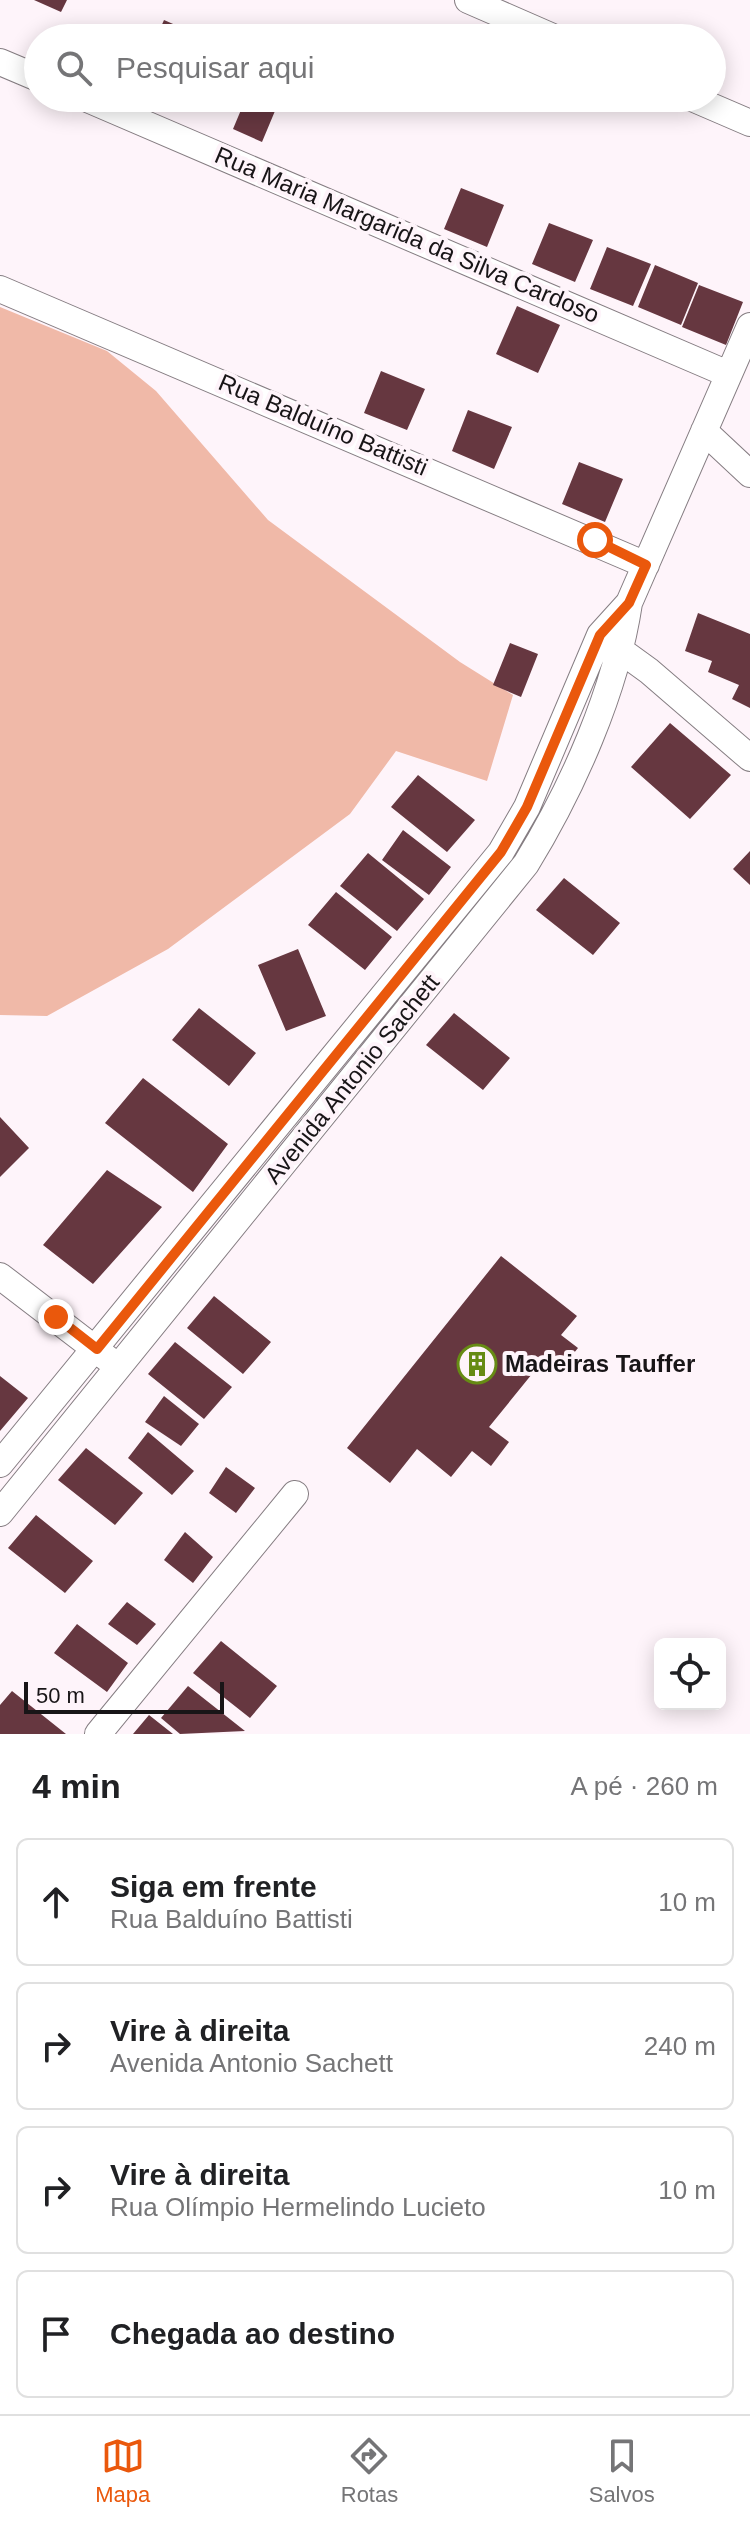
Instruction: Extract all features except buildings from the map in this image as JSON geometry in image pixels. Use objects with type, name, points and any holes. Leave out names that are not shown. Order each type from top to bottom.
[{"type":"street","points":[[468,0],[523,24]]},
{"type":"street","points":[[0,62],[24,72]]},
{"type":"street","name":"Rua Maria Margarida da Silva Cardoso","points":[[118,112],[728,374]]},
{"type":"street","points":[[724,112],[750,123]]},
{"type":"street","name":"Rua Balduíno Battisti","points":[[0,289],[646,565]]},
{"type":"street","name":"Avenida Antonio Sachett","points":[[0,1513],[526,864],[553,819],[622,651],[629,603],[750,326]]},
{"type":"street","points":[[704,431],[750,474]]},
{"type":"street","name":"Avenida Antonio Sachett","points":[[0,1464],[501,852],[527,807],[600,635],[629,603]]},
{"type":"street","points":[[600,635],[750,758]]},
{"type":"street","points":[[392,986],[414,1003]]},
{"type":"street","points":[[193,1230],[217,1248]]},
{"type":"street","points":[[0,1276],[119,1368]]},
{"type":"street","points":[[42,1413],[67,1433]]},
{"type":"street","points":[[98,1734],[295,1494]]},
{"type":"shaded area","points":[[0,307],[107,351],[156,391],[268,520],[460,662],[513,695],[487,781],[396,751],[350,814],[168,949],[47,1016],[0,1015]]},
{"type":"place","name":"Madeiras Tauffer","points":[[477,1364]]},
{"type":"route","points":[[56,1317],[97,1349],[501,852],[527,807],[600,635],[629,603],[646,565],[595,540]]}]
